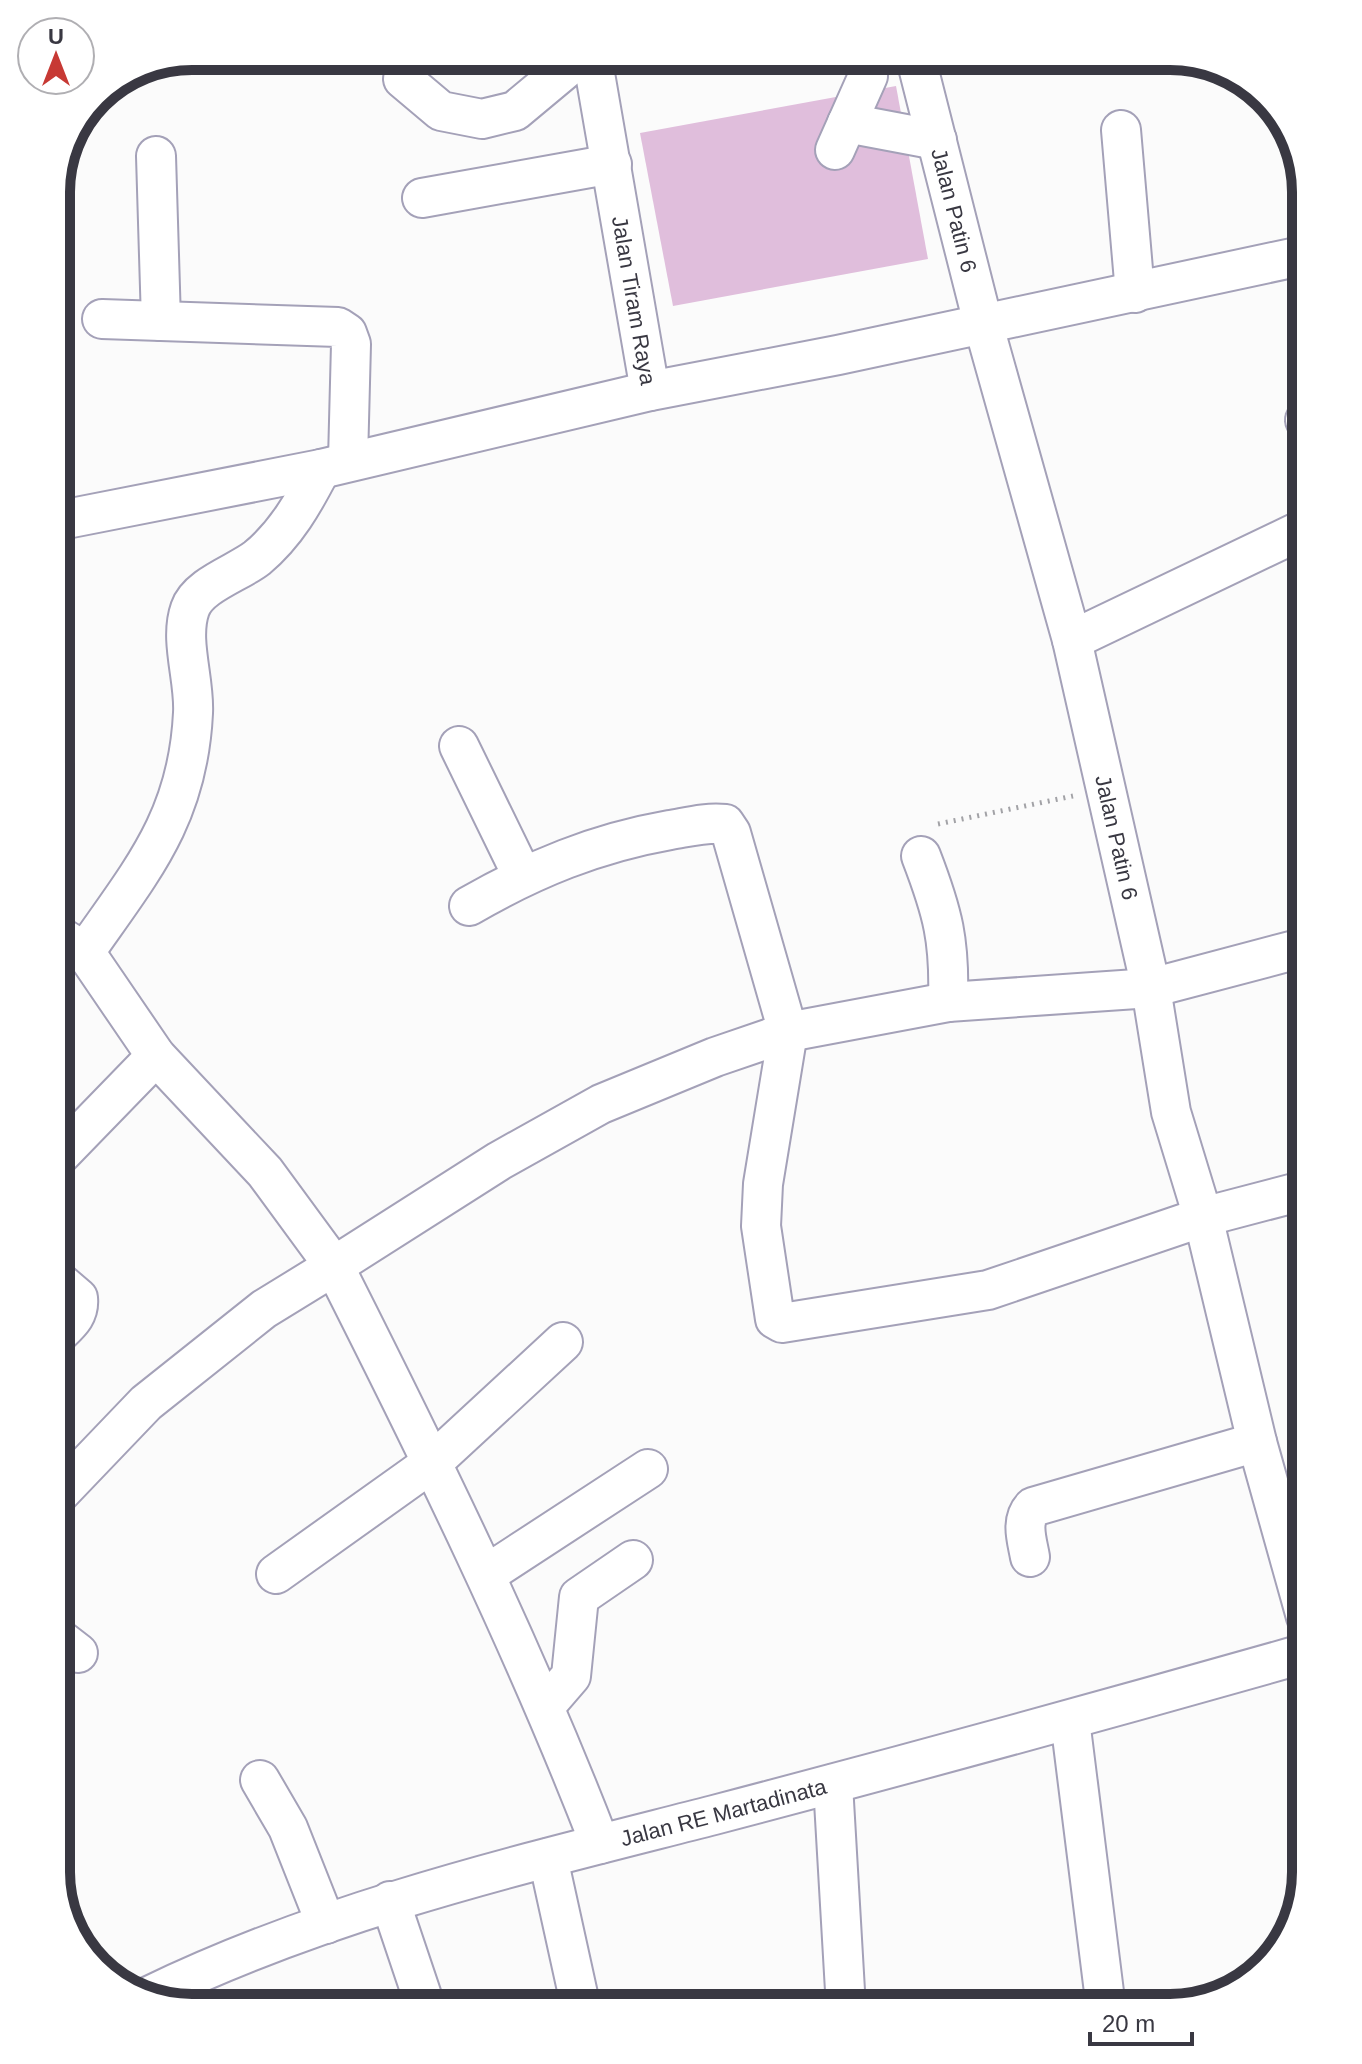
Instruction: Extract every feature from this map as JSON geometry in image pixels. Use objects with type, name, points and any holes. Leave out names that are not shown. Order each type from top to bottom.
[{"type":"street","points":[[403,79],[441,111],[482,119],[515,111],[564,70]]},
{"type":"street","name":"Jalan Tiram Raya","points":[[594,70],[650,391],[1292,258]]},
{"type":"street","points":[[867,70],[868,76],[841,136],[937,140]]},
{"type":"street","name":"Jalan Patin 6","points":[[919,70],[983,323],[1072,640],[1151,988],[1171,1112],[1203,1217],[1257,1442],[1292,1567]]},
{"type":"street","points":[[1121,130],[1135,293]]},
{"type":"street","points":[[156,156],[161,321]]},
{"type":"street","points":[[422,198],[612,164]]},
{"type":"street","points":[[102,319],[323,325],[347,333],[351,344],[335,465],[257,558],[205,592],[190,607],[187,629],[194,711],[187,770],[163,840],[71,943],[156,1056],[265,1172],[334,1266],[487,1574],[546,1705],[600,1844]]},
{"type":"street","points":[[70,518],[335,465],[650,391]]},
{"type":"street","points":[[1072,640],[1292,535]]},
{"type":"street","points":[[459,746],[522,875]]},
{"type":"street","points":[[469,906],[522,875],[567,856],[649,834],[725,824],[731,833],[788,1032],[763,1184],[761,1226],[775,1319],[782,1323],[988,1290],[1203,1217],[1292,1194]]},
{"type":"street","points":[[921,856],[943,914],[949,944],[948,1002]]},
{"type":"street","points":[[70,1482],[146,1403],[264,1309],[499,1161],[601,1104],[715,1057],[788,1032],[948,1002],[1151,988],[1292,951]]},
{"type":"street","points":[[70,1145],[156,1056]]},
{"type":"street","points":[[70,1291],[78,1298],[79,1306],[70,1322]]},
{"type":"street","points":[[276,1574],[433,1462],[563,1342]]},
{"type":"street","points":[[1030,1557],[1025,1525],[1026,1514],[1033,1507],[1257,1442]]},
{"type":"street","points":[[487,1574],[648,1469]]},
{"type":"street","points":[[546,1705],[571,1676],[579,1597],[633,1560]]},
{"type":"street","name":"Jalan RE Martadinata","points":[[161,1990],[228,1958],[390,1901],[1070,1720],[1292,1657]]},
{"type":"street","points":[[1070,1720],[1104,1994]]},
{"type":"street","points":[[260,1780],[288,1828],[326,1924]]},
{"type":"street","points":[[833,1784],[845,1994]]},
{"type":"street","points":[[548,1858],[578,1994]]},
{"type":"street","points":[[390,1901],[421,1994]]},
{"type":"path","points":[[921,856],[918,838],[926,827],[1106,788]]},
{"type":"shaded area","points":[[896,86],[928,259],[673,306],[640,133]]}]
